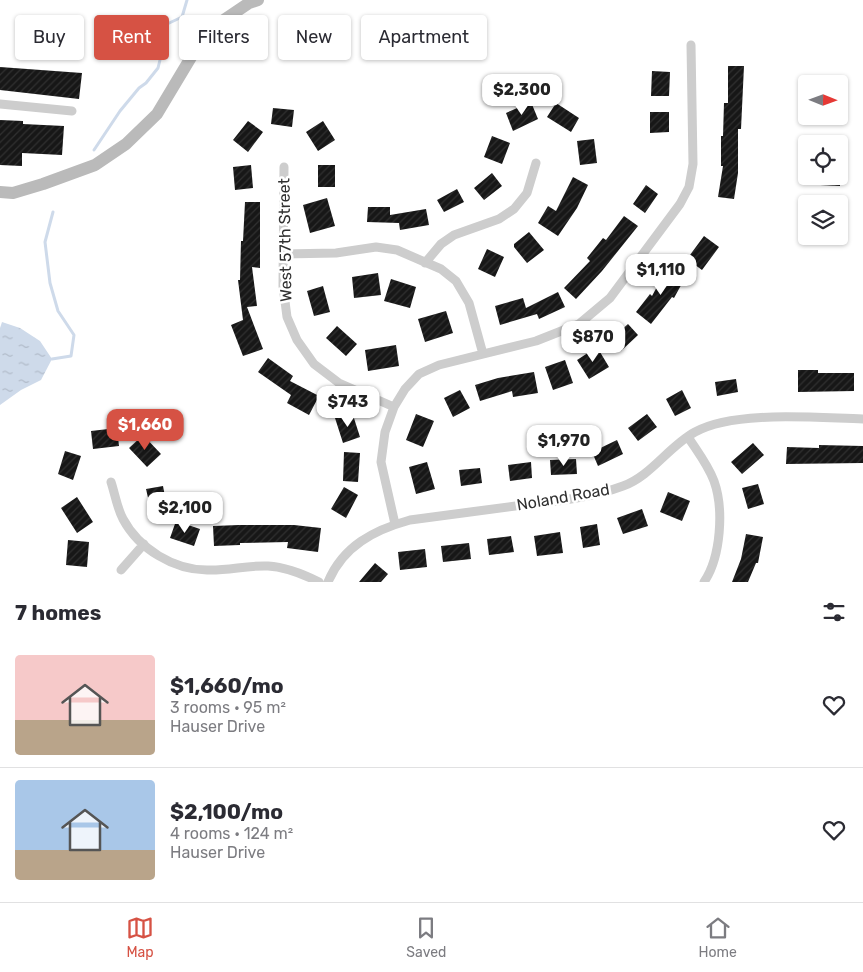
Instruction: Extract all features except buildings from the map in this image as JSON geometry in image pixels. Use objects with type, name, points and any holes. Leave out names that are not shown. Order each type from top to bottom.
[{"type":"main road","points":[[0,192],[14,192],[43,184],[95,165],[126,144],[157,114],[193,54],[215,26],[249,3],[258,0]]},
{"type":"street","points":[[396,524],[380,462],[385,432],[394,407],[405,389],[419,374],[439,364],[536,341],[579,324],[610,298],[680,204],[689,187],[693,164],[691,45]]},
{"type":"street","points":[[0,104],[72,111]]},
{"type":"street","points":[[425,262],[440,244],[454,235],[499,219],[514,209],[527,193],[536,163]]},
{"type":"street","name":"West 57th Street","points":[[284,167],[283,286],[286,317],[297,340],[314,364],[339,382],[394,407]]},
{"type":"street","points":[[283,254],[336,253],[376,247],[397,250],[440,269],[456,280],[469,303],[483,354]]},
{"type":"street","name":"Noland Road","points":[[328,582],[334,569],[351,548],[363,539],[396,524],[410,520],[568,499],[625,485],[645,472],[688,437],[726,420],[775,418],[863,419]]},
{"type":"street","points":[[688,437],[714,481],[719,510],[718,540],[712,571],[704,582]]},
{"type":"street","points":[[111,482],[122,517],[127,526],[158,556],[188,568],[214,570],[268,566],[294,571],[319,582]]},
{"type":"street","points":[[121,570],[144,544]]},
{"type":"water","points":[[2,322],[20,328],[40,341],[52,359],[41,380],[21,390],[0,405],[0,328]]},
{"type":"waterway","points":[[94,150],[120,111],[158,68],[163,48],[165,25],[182,17],[187,0]]},
{"type":"waterway","points":[[52,359],[71,356],[74,335],[58,311],[50,283],[45,242],[53,212]]}]
